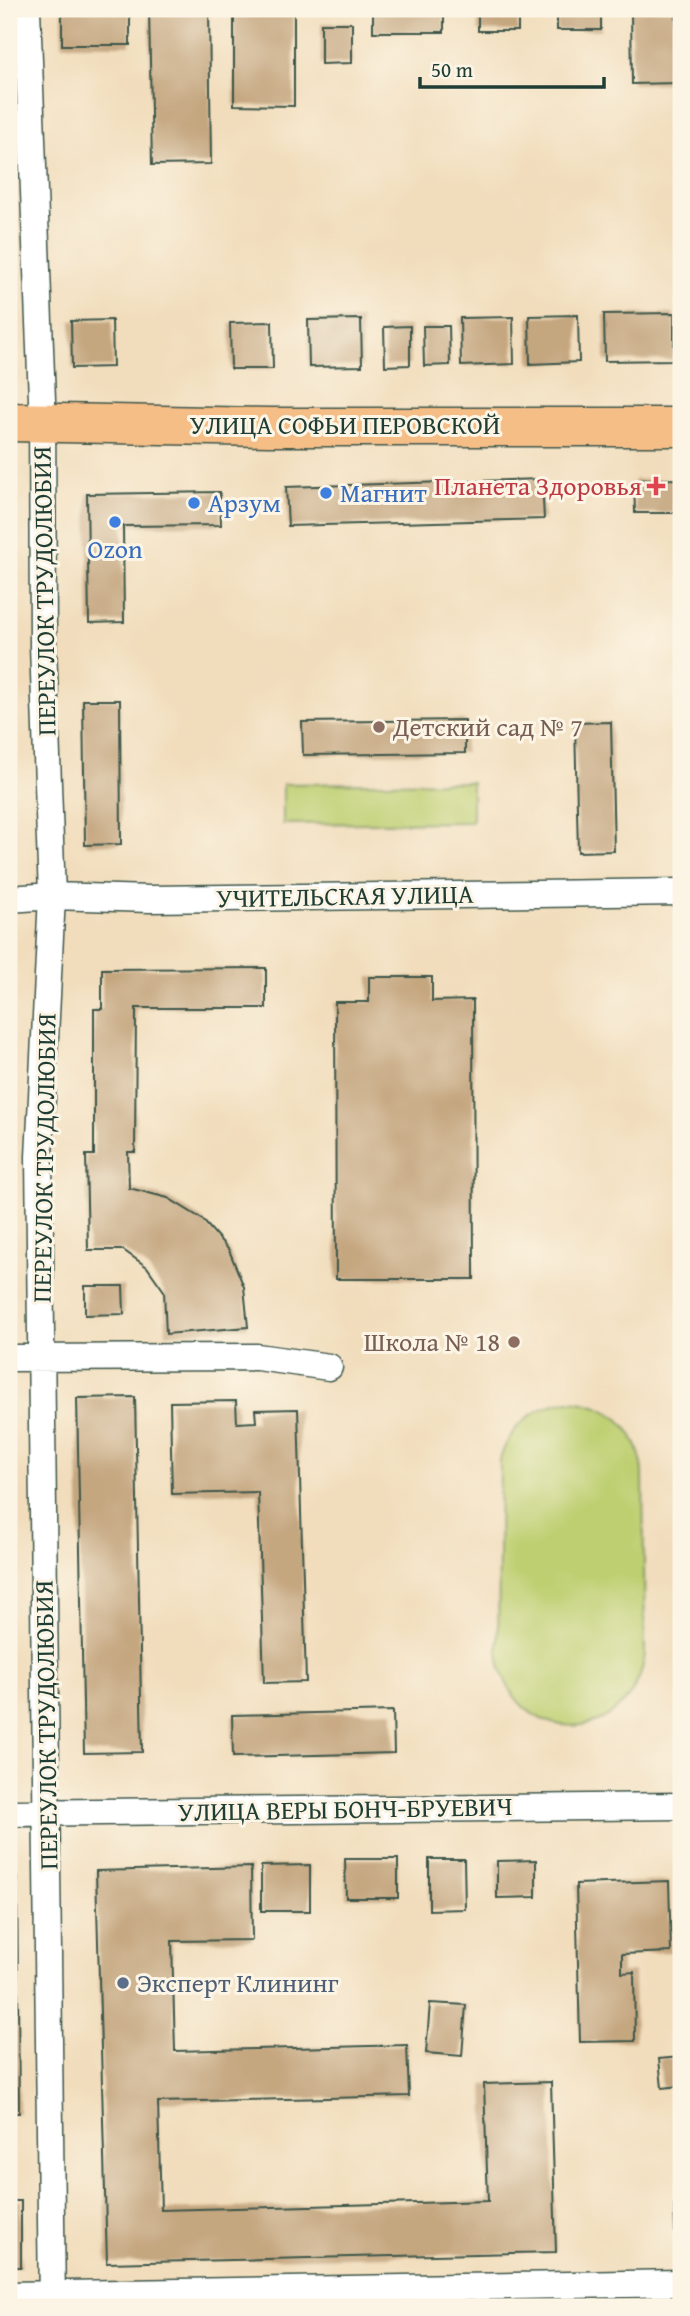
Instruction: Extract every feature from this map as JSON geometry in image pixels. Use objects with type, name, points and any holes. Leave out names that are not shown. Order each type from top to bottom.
[{"type":"main road","name":"УЛИЦА СОФЬИ ПЕРОВСКОЙ","points":[[25,411],[681,404]]},
{"type":"main road","name":"УЛИЦА СОФЬИ ПЕРОВСКОЙ","points":[[25,411],[268,426],[681,427]]},
{"type":"street","name":"ПЕРЕУЛОК ТРУДОЛЮБИЯ","points":[[27,9],[25,411],[43,645],[51,896],[39,1157],[52,2301]]},
{"type":"street","name":"УЧИТЕЛЬСКАЯ УЛИЦА","points":[[9,899],[51,896],[150,899],[681,892]]},
{"type":"street","points":[[9,1358],[257,1357],[329,1367]]},
{"type":"street","name":"УЛИЦА ВЕРЫ БОНЧ-БРУЕВИЧ","points":[[9,1813],[681,1806]]},
{"type":"street","points":[[9,2295],[52,2301],[681,2283]]},
{"type":"green space","points":[[472,782],[472,822],[283,824],[283,784]]},
{"type":"green space","points":[[568,1401],[597,1407],[619,1420],[635,1441],[640,1455],[643,1470],[645,1654],[635,1686],[618,1708],[595,1722],[570,1726],[545,1721],[523,1706],[507,1683],[498,1651],[500,1460],[510,1437],[525,1420],[544,1408]]},
{"type":"building","points":[[62,9],[130,9],[130,45],[62,45]]},
{"type":"building","points":[[149,9],[209,9],[211,164],[152,165]]},
{"type":"building","points":[[234,9],[294,9],[294,106],[234,105]]},
{"type":"building","points":[[373,9],[444,9],[444,32],[373,32]]},
{"type":"building","points":[[478,9],[518,9],[518,31],[478,31]]},
{"type":"building","points":[[557,9],[601,9],[601,30],[557,30]]},
{"type":"building","points":[[631,9],[676,9],[677,83],[632,84]]},
{"type":"building","points":[[321,23],[352,23],[352,63],[321,64]]},
{"type":"building","points":[[674,313],[674,360],[605,361],[604,314]]},
{"type":"building","points":[[578,315],[579,362],[530,364],[529,316]]},
{"type":"building","points":[[513,317],[514,364],[461,366],[460,318]]},
{"type":"building","points":[[361,319],[362,366],[309,367],[308,320]]},
{"type":"building","points":[[112,320],[113,367],[72,368],[71,321]]},
{"type":"building","points":[[272,322],[273,369],[231,369],[230,323]]},
{"type":"building","points":[[410,326],[410,365],[385,366],[384,327]]},
{"type":"building","points":[[423,326],[449,326],[450,365],[424,366]]},
{"type":"building","points":[[542,479],[544,519],[288,526],[286,487]]},
{"type":"building","points":[[681,479],[681,513],[635,513],[634,480]]},
{"type":"building","points":[[220,492],[221,525],[123,526],[124,622],[89,623],[87,494]]},
{"type":"building","points":[[83,700],[120,700],[121,844],[85,845]]},
{"type":"building","points":[[465,720],[465,753],[303,755],[302,722]]},
{"type":"building","points":[[611,722],[614,851],[578,852],[575,723]]},
{"type":"building","points":[[266,968],[266,1008],[136,1008],[135,1152],[128,1152],[129,1188],[168,1198],[202,1219],[229,1250],[244,1287],[248,1327],[166,1334],[164,1291],[147,1267],[123,1250],[88,1250],[86,1155],[94,1155],[94,1009],[102,1009],[102,969]]},
{"type":"building","points":[[369,977],[432,977],[432,1001],[473,1000],[474,1279],[336,1279],[335,1002],[369,1002]]},
{"type":"building","points":[[85,1286],[123,1286],[124,1314],[85,1315]]},
{"type":"building","points":[[135,1397],[142,1752],[84,1753],[77,1398]]},
{"type":"building","points":[[236,1401],[237,1423],[256,1422],[255,1410],[298,1409],[306,1682],[264,1683],[258,1492],[172,1494],[170,1402]]},
{"type":"building","points":[[393,1711],[394,1753],[233,1757],[232,1715]]},
{"type":"building","points":[[345,1859],[398,1859],[398,1898],[346,1898]]},
{"type":"building","points":[[429,1859],[464,1859],[465,1909],[429,1910]]},
{"type":"building","points":[[536,1860],[536,1897],[497,1898],[497,1861]]},
{"type":"building","points":[[310,1865],[310,1911],[261,1911],[261,1866]]},
{"type":"building","points":[[251,1867],[252,1940],[172,1941],[175,2051],[407,2045],[409,2096],[158,2102],[161,2210],[488,2201],[484,2084],[551,2082],[556,2252],[107,2263],[96,1871]]},
{"type":"building","points":[[9,1876],[17,1876],[19,2113],[9,2113]]},
{"type":"building","points":[[669,1881],[671,1952],[622,1954],[622,1973],[634,1972],[635,2041],[580,2042],[576,1884]]},
{"type":"building","points":[[430,2003],[466,2005],[462,2056],[426,2053]]},
{"type":"building","points":[[680,2057],[681,2086],[662,2088],[659,2059]]},
{"type":"building","points":[[9,2201],[21,2201],[21,2267],[9,2267]]},
{"type":"building","points":[[674,2206],[681,2206],[681,2260],[676,2260]]},
{"type":"place","name":"Планета Здоровья","points":[[656,486]]},
{"type":"place","name":"Магнит","points":[[326,493]]},
{"type":"place","name":"Арзум","points":[[194,503]]},
{"type":"place","name":"Ozon","points":[[115,522]]},
{"type":"place","name":"Детский сад № 7","points":[[379,727]]},
{"type":"place","name":"Школа № 18","points":[[514,1342]]},
{"type":"place","name":"Эксперт Клининг","points":[[123,1983]]}]
